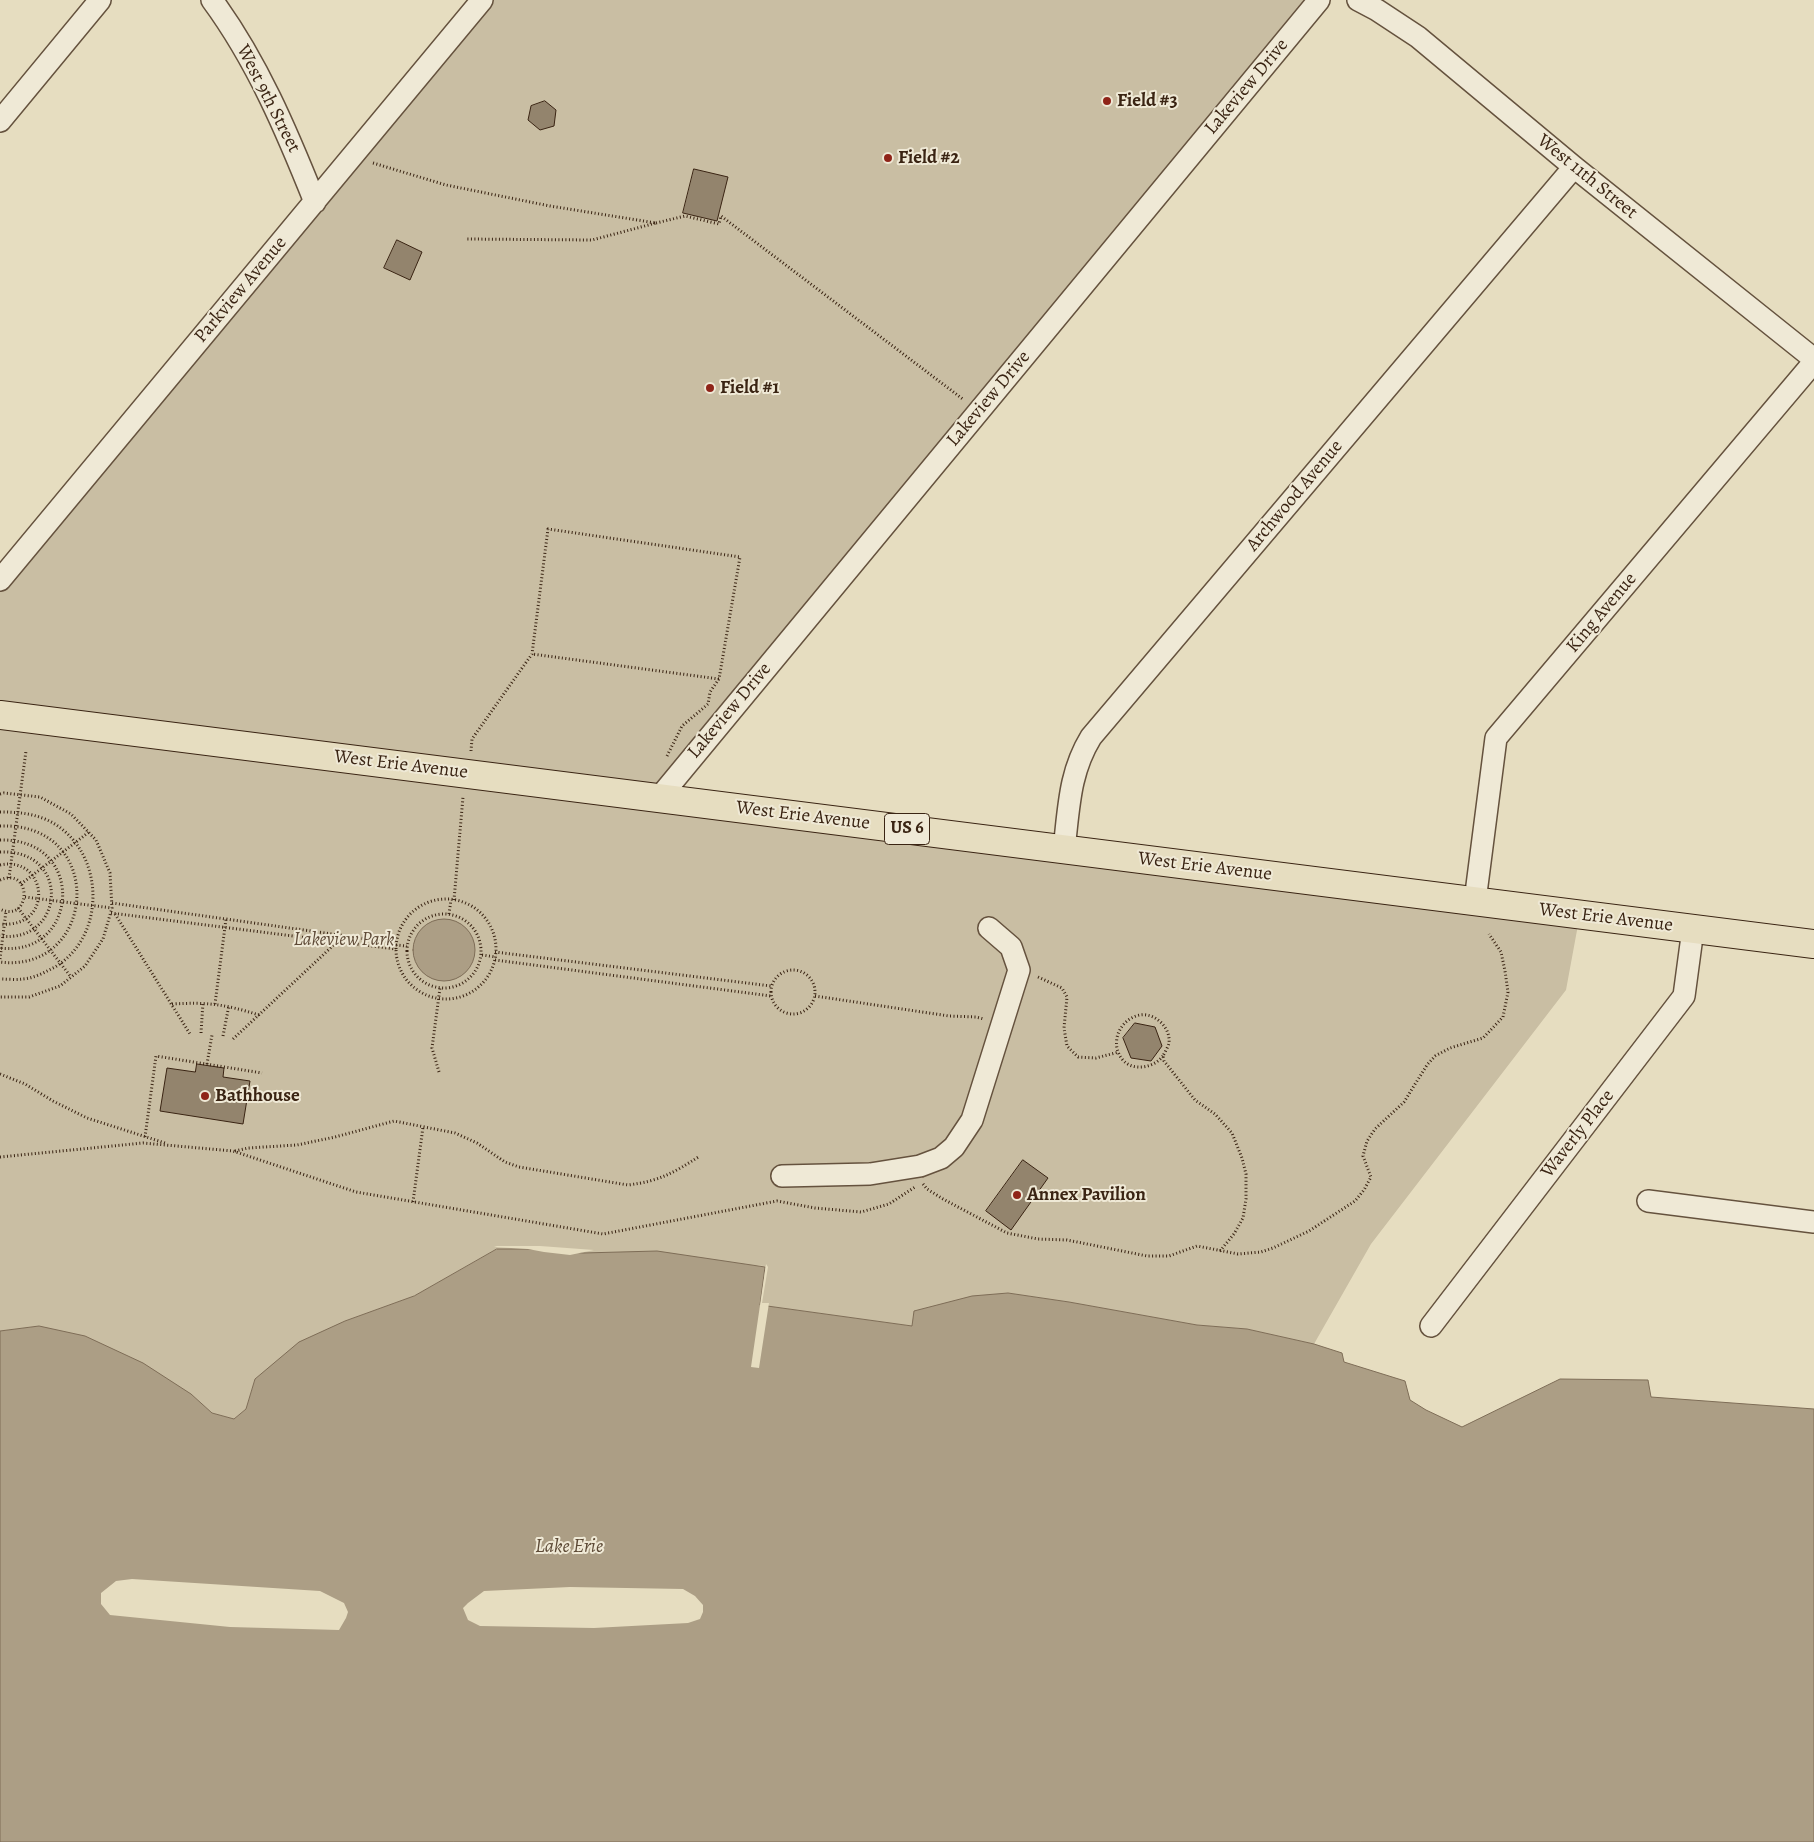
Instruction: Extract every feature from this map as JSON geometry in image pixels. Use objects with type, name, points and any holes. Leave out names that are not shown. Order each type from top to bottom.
[{"type":"main road","name":"West Erie Avenue","points":[[0,715],[1814,944]]},
{"type":"street","points":[[0,121],[100,0]]},
{"type":"street","name":"West 9th Street","points":[[212,0],[257,72],[289,136],[315,202]]},
{"type":"street","name":"Parkview Avenue","points":[[0,580],[482,0]]},
{"type":"street","name":"Lakeview Drive","points":[[658,798],[1319,0]]},
{"type":"street","name":"West 11th Street","points":[[1358,0],[1418,37],[1574,167],[1814,361]]},
{"type":"street","name":"Archwood Avenue","points":[[1064,849],[1075,770],[1091,737],[1574,167]]},
{"type":"street","name":"King Avenue","points":[[1475,901],[1496,738],[1814,361]]},
{"type":"street","points":[[782,1176],[921,1174],[954,1147],[972,1120],[1019,970],[1011,947],[989,928]]},
{"type":"street","name":"Waverly Place","points":[[1431,1326],[1684,996],[1693,928]]},
{"type":"street","points":[[1648,1201],[1814,1222]]},
{"type":"path","points":[[373,163],[446,185],[550,206],[656,223]]},
{"type":"path","points":[[466,239],[592,240],[685,216],[718,224],[721,216],[978,411]]},
{"type":"path","points":[[471,754],[472,739],[532,654],[548,529],[740,557],[719,679],[710,692],[708,704],[682,726],[665,760]]},
{"type":"path","points":[[532,654],[719,679]]},
{"type":"path","points":[[9,878],[26,751]]},
{"type":"path","points":[[0,794],[40,797],[71,814],[96,840],[110,873],[112,903],[112,911],[103,939],[85,966],[60,986],[29,997],[0,997]]},
{"type":"path","points":[[450,914],[463,796]]},
{"type":"path","points":[[0,812],[18,812],[46,819],[68,834],[84,855],[92,880],[94,906],[83,938],[73,952],[61,963],[43,974],[24,979],[0,979]]},
{"type":"path","points":[[0,826],[16,826],[38,832],[56,844],[70,861],[77,882],[78,904],[70,926],[56,945],[36,958],[13,964],[0,960],[2,924],[6,911]]},
{"type":"path","points":[[22,884],[88,832]]},
{"type":"path","points":[[0,840],[14,840],[32,845],[46,854],[56,868],[62,884],[63,902],[57,920],[46,935],[30,945],[11,950],[1,948]]},
{"type":"path","points":[[0,852],[26,855],[38,863],[46,874],[51,886],[51,900],[47,914],[34,929],[26,934],[11,937],[1,936]]},
{"type":"path","points":[[0,865],[12,864],[21,866],[32,876],[39,888],[39,899],[36,908],[26,919],[21,922],[2,924]]},
{"type":"path","points":[[0,880],[15,879],[22,884],[25,897],[18,908],[6,911],[0,909]]},
{"type":"path","points":[[25,897],[94,906],[112,911],[167,920],[283,935],[338,942],[407,946]]},
{"type":"path","points":[[438,900],[452,900],[469,905],[482,914],[491,927],[496,942],[496,958],[490,974],[479,988],[464,996],[447,1000],[430,997],[415,989],[403,976],[397,960],[396,946],[401,927],[410,914],[423,905],[438,900]]},
{"type":"path","points":[[112,903],[339,935],[396,946]]},
{"type":"path","points":[[18,908],[71,977]]},
{"type":"path","points":[[112,911],[190,1034]]},
{"type":"path","points":[[167,920],[168,911]]},
{"type":"path","points":[[443,913],[456,915],[467,921],[476,931],[481,943],[482,955],[478,967],[471,977],[462,984],[451,988],[440,988],[428,985],[418,978],[411,968],[407,957],[407,946],[411,933],[419,923],[430,916],[443,913]]},
{"type":"path","points":[[215,1004],[226,919]]},
{"type":"path","points":[[283,935],[284,927]]},
{"type":"path","points":[[0,1158],[143,1143],[233,1151],[356,1192],[604,1234],[777,1201],[823,1209],[861,1212],[889,1204],[921,1174],[927,1189],[1007,1233],[1038,1239],[1067,1240],[1147,1256],[1169,1256],[1198,1246],[1220,1252],[1238,1254],[1261,1252],[1309,1231],[1355,1201],[1371,1178],[1363,1156],[1367,1140],[1375,1129],[1404,1102],[1427,1065],[1435,1056],[1450,1048],[1483,1038],[1503,1017],[1508,992],[1506,971],[1501,952],[1489,934]]},
{"type":"path","points":[[232,1039],[338,942],[339,935]]},
{"type":"path","points":[[496,952],[771,986]]},
{"type":"path","points":[[482,955],[568,969],[771,996]]},
{"type":"path","points":[[568,969],[569,961]]},
{"type":"path","points":[[626,977],[627,968]]},
{"type":"path","points":[[794,970],[801,971],[813,981],[815,996],[807,1010],[792,1014],[779,1010],[775,1005],[771,996],[771,986],[775,978],[780,974],[794,970]]},
{"type":"path","points":[[1019,970],[1052,982],[1062,988],[1067,997],[1064,1028],[1067,1046],[1078,1058],[1096,1058],[1119,1052]]},
{"type":"path","points":[[692,986],[693,976]]},
{"type":"path","points":[[439,1072],[432,1048],[440,988]]},
{"type":"path","points":[[815,996],[949,1016],[976,1017],[1002,1024]]},
{"type":"path","points":[[172,1004],[203,1002],[229,1006],[259,1015]]},
{"type":"path","points":[[201,1033],[203,1002]]},
{"type":"path","points":[[223,1036],[229,1006]]},
{"type":"path","points":[[1148,1014],[1157,1018],[1168,1033],[1169,1042],[1163,1056],[1159,1061],[1147,1067],[1132,1066],[1123,1060],[1116,1038],[1128,1020],[1135,1016],[1148,1014]]},
{"type":"path","points":[[207,1064],[212,1035]]},
{"type":"path","points":[[145,1137],[156,1056],[262,1073]]},
{"type":"path","points":[[1163,1056],[1176,1078],[1195,1100],[1215,1114],[1232,1133],[1242,1158],[1246,1174],[1246,1199],[1243,1218],[1234,1234],[1220,1252]]},
{"type":"path","points":[[0,1074],[25,1084],[88,1118],[173,1146]]},
{"type":"path","points":[[233,1151],[297,1144],[335,1137],[394,1121],[455,1133],[477,1144],[505,1162],[519,1167],[628,1185],[646,1183],[669,1175],[700,1156]]},
{"type":"path","points":[[413,1202],[423,1127]]},
{"type":"green space","name":"Lakeview Park","points":[[482,0],[1319,0],[659,797],[1580,914],[1566,990],[1371,1244],[1314,1344],[1247,1329],[1197,1325],[1008,1293],[915,1311],[912,1326],[760,1305],[765,1266],[497,1249],[414,1296],[345,1321],[255,1379],[246,1409],[234,1419],[212,1413],[191,1394],[39,1326],[0,1331],[0,580]]},
{"type":"water","points":[[438,919],[450,919],[466,928],[473,938],[475,950],[473,962],[466,972],[450,981],[438,981],[427,976],[418,967],[413,956],[413,944],[418,933],[427,924]]},
{"type":"water","name":"Lake Erie","points":[[497,1249],[540,1249],[583,1253],[657,1251],[765,1267],[760,1305],[912,1326],[914,1311],[972,1296],[1008,1293],[1197,1325],[1247,1329],[1314,1344],[1342,1353],[1344,1362],[1405,1381],[1410,1400],[1426,1410],[1462,1427],[1560,1379],[1648,1380],[1651,1397],[1814,1409],[1814,1842],[0,1842],[0,1331],[39,1326],[85,1336],[143,1363],[191,1394],[212,1413],[234,1419],[246,1409],[255,1379],[299,1342],[345,1321],[414,1296]]},
{"type":"pier","points":[[540,1246],[594,1250],[570,1255],[528,1249],[494,1247]]},
{"type":"pier","points":[[766,1264],[768,1267],[762,1303],[769,1303],[759,1368],[751,1367]]},
{"type":"pier","points":[[132,1579],[320,1591],[344,1603],[348,1612],[339,1630],[230,1627],[110,1615],[101,1604],[101,1593],[116,1581]]},
{"type":"pier","points":[[570,1587],[683,1589],[695,1596],[703,1605],[703,1612],[700,1619],[688,1623],[594,1628],[480,1626],[468,1620],[463,1608],[484,1591]]},
{"type":"building","points":[[545,101],[556,110],[554,126],[540,130],[528,120],[531,106]]},
{"type":"building","points":[[694,169],[728,177],[717,221],[683,213]]},
{"type":"building","points":[[397,240],[422,252],[410,280],[384,268]]},
{"type":"building","points":[[1135,1023],[1155,1027],[1162,1046],[1151,1061],[1131,1058],[1123,1038]]},
{"type":"building","name":"Bathhouse","points":[[197,1064],[224,1068],[223,1077],[250,1081],[243,1124],[160,1111],[167,1068],[195,1072]]},
{"type":"building","name":"Annex Pavilion","points":[[1023,1160],[1048,1178],[1011,1230],[986,1211]]},
{"type":"place","name":"Field #3","points":[[1107,101]]},
{"type":"place","name":"Field #2","points":[[888,158]]},
{"type":"place","name":"Field #1","points":[[710,388]]},
{"type":"place","name":"Bathhouse","points":[[205,1096]]},
{"type":"place","name":"Annex Pavilion","points":[[1017,1195]]}]
